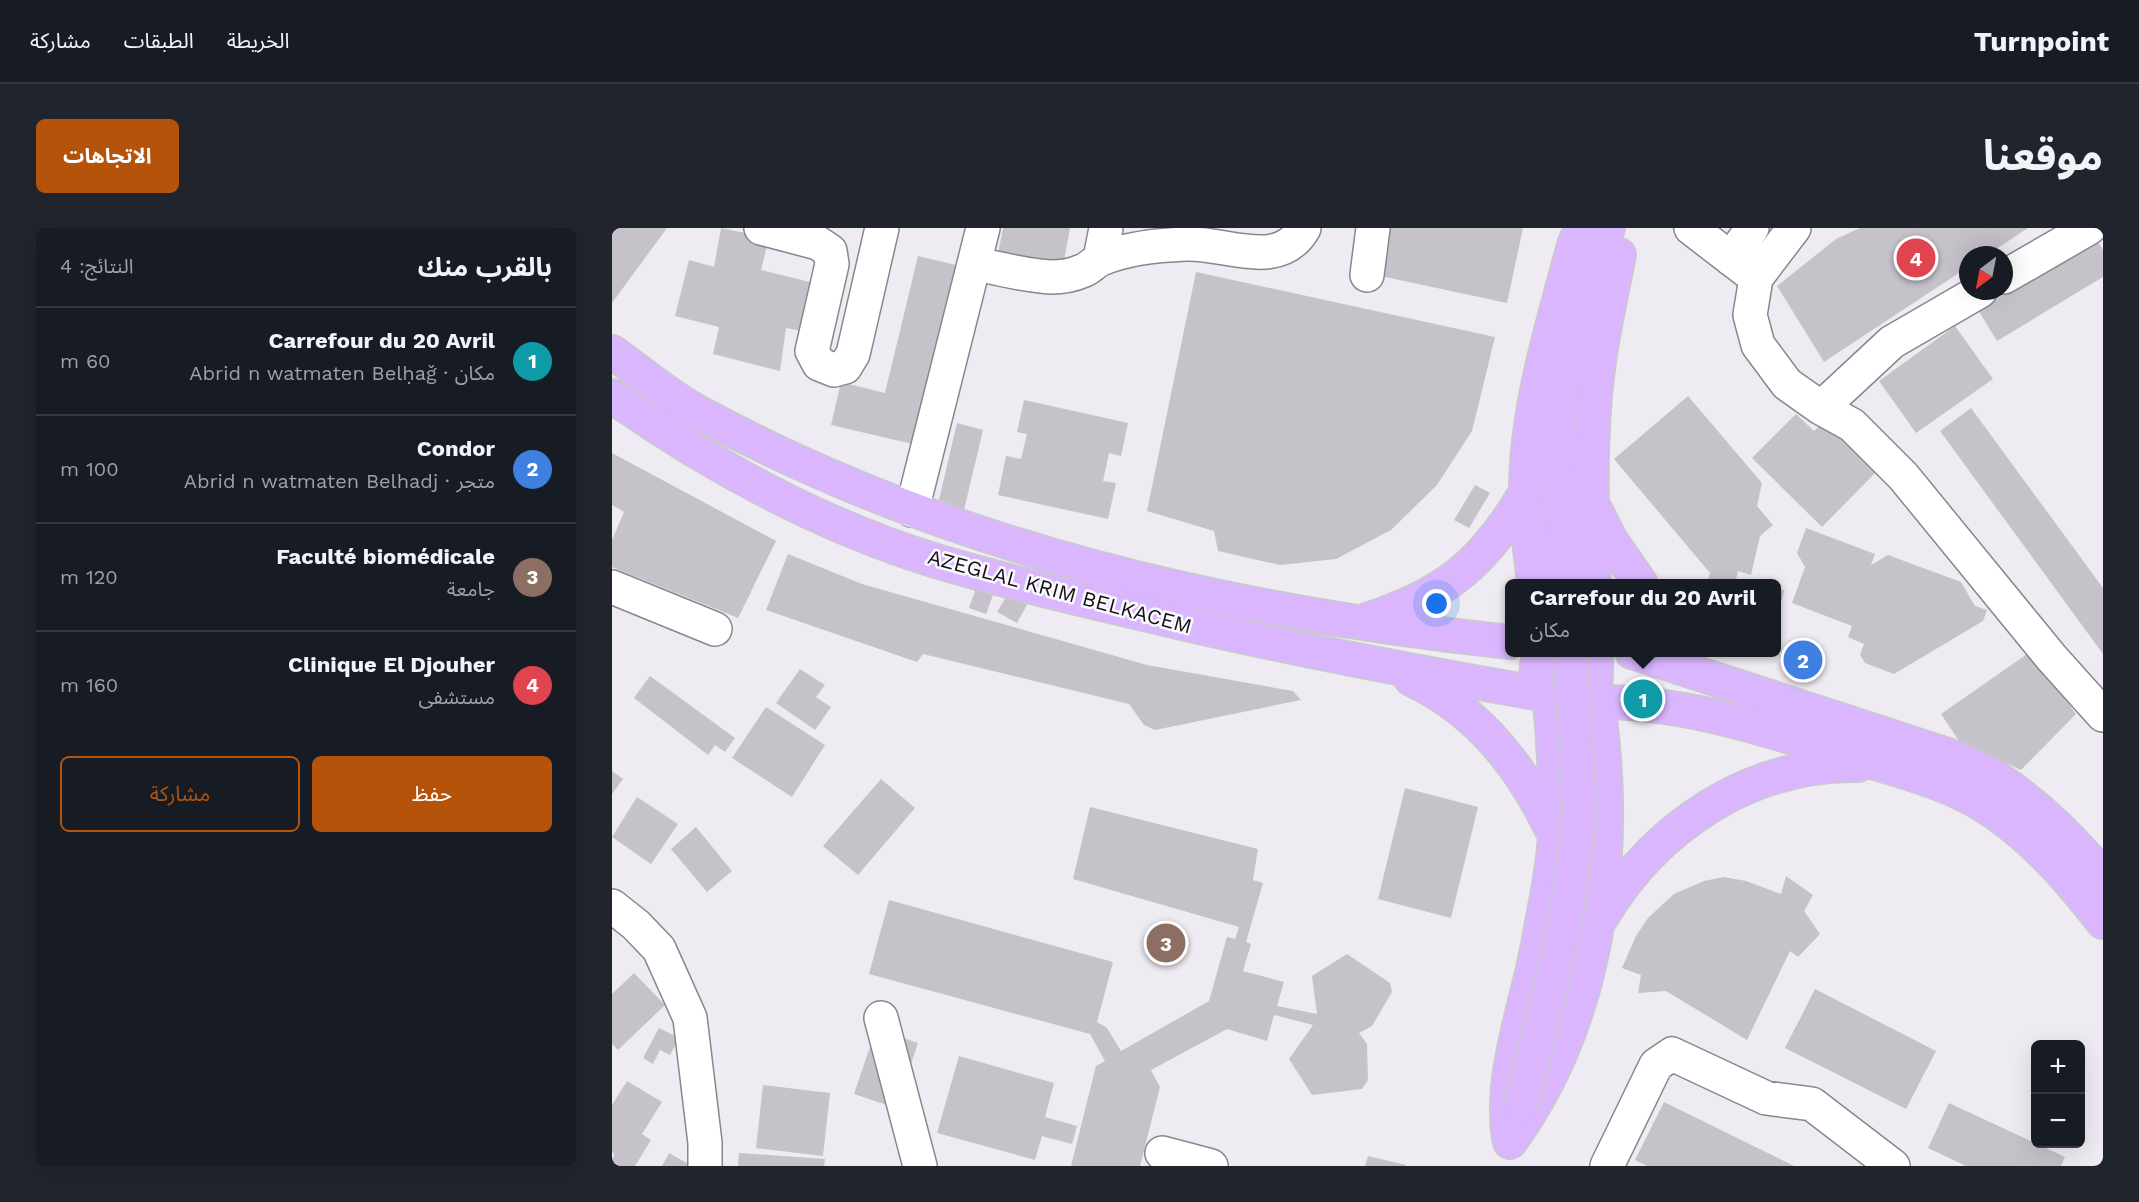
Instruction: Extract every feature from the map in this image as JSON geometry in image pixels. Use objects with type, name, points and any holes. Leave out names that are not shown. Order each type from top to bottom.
[{"type":"main road","points":[[1534,579],[1526,492],[1539,381],[1574,245],[1581,228]]},
{"type":"main road","points":[[1565,579],[1559,474],[1564,381],[1569,354],[1608,228]]},
{"type":"main road","points":[[1594,579],[1592,503],[1594,407],[1606,320],[1624,228]]},
{"type":"main road","name":"AZEGLAL KRIM BELKACEM","points":[[612,352],[692,409],[777,452],[912,510],[988,537],[1182,589],[1271,609],[1505,641]]},
{"type":"main road","name":"AZEGLAL KRIM BELKACEM","points":[[612,396],[700,455],[780,497],[931,560],[1185,624],[1384,667],[1546,698],[1571,706],[1575,667],[1627,701],[1686,708],[1884,766]]},
{"type":"main road","points":[[1358,622],[1398,610],[1438,591],[1474,564],[1504,530],[1526,492]]},
{"type":"main road","points":[[1592,503],[1610,538],[1638,579]]},
{"type":"main road","points":[[1647,657],[1948,755],[1997,778],[2042,810],[2074,841],[2103,876]]},
{"type":"main road","points":[[1714,657],[1749,683],[1783,703]]},
{"type":"main road","points":[[1384,667],[1428,688],[1468,715],[1503,748],[1532,788],[1555,835]]},
{"type":"main road","points":[[1506,1154],[1508,1087],[1538,947],[1555,835],[1555,762],[1546,698],[1536,685],[1535,674],[1575,667]]},
{"type":"main road","points":[[1506,1154],[1537,1101],[1566,1037],[1584,986],[1595,927],[1608,825],[1606,759],[1575,667]]},
{"type":"main road","points":[[1506,1154],[1521,1107],[1564,930],[1580,813],[1575,667]]},
{"type":"main road","points":[[1595,927],[1615,894],[1639,863],[1667,836],[1698,812],[1723,798],[1768,779],[1806,769],[1845,765],[1884,766],[1979,802],[2024,834],[2066,875],[2103,922]]},
{"type":"street","points":[[761,228],[818,243],[830,251],[832,264],[812,351],[819,364],[834,370],[845,367],[853,354],[882,228]]},
{"type":"street","points":[[912,510],[983,228]]},
{"type":"street","points":[[974,264],[1050,277],[1083,271],[1103,244],[1139,249],[1189,244],[1252,252],[1281,249],[1296,242],[1304,228]]},
{"type":"street","points":[[1367,274],[1373,228]]},
{"type":"street","points":[[1691,228],[1743,268]]},
{"type":"street","points":[[1752,228],[1743,268],[1749,315],[1758,345],[1787,384],[1821,408],[1852,425],[1903,476],[2051,657],[2103,715]]},
{"type":"street","points":[[1743,268],[1794,228]]},
{"type":"street","points":[[2013,272],[2089,228]]},
{"type":"street","points":[[1821,408],[1892,342],[1964,300]]},
{"type":"street","points":[[612,587],[715,629]]},
{"type":"street","points":[[612,906],[636,925],[659,949],[690,1018],[705,1143],[705,1166]]},
{"type":"street","points":[[881,1018],[920,1166]]},
{"type":"street","points":[[1607,1166],[1656,1065],[1672,1054],[1766,1098],[1812,1104],[1893,1166]]},
{"type":"street","points":[[1162,1153],[1211,1166]]},
{"type":"building","points":[[612,228],[667,228],[612,303]]},
{"type":"building","points":[[721,228],[769,238],[761,270],[814,283],[802,331],[786,328],[780,371],[713,354],[719,327],[675,316],[689,260],[714,267]]},
{"type":"building","points":[[1003,228],[1070,228],[1063,266],[998,254]]},
{"type":"building","points":[[1386,228],[1523,228],[1507,303],[1376,275]]},
{"type":"building","points":[[1860,228],[2028,228],[2001,246],[1959,246],[1959,273],[1824,362],[1777,286],[1836,239]]},
{"type":"building","points":[[2096,239],[2103,250],[2103,277],[1997,341],[1978,310],[1995,300],[2013,300],[2013,289]]},
{"type":"building","points":[[918,256],[960,266],[917,445],[831,425],[841,382],[885,393]]},
{"type":"building","points":[[1196,272],[1495,337],[1472,431],[1437,485],[1391,530],[1336,559],[1280,565],[1218,551],[1214,531],[1147,511]]},
{"type":"building","points":[[1955,326],[1993,379],[1916,433],[1879,381]]},
{"type":"building","points":[[1688,396],[1762,483],[1757,506],[1773,525],[1760,536],[1751,575],[1738,571],[1736,579],[1708,579],[1710,573],[1614,459]]},
{"type":"building","points":[[1024,400],[1128,423],[1121,456],[1109,453],[1103,481],[1116,483],[1108,519],[998,495],[1006,456],[1021,459],[1027,434],[1017,432]]},
{"type":"building","points":[[1971,408],[2103,588],[2103,654],[1940,431]]},
{"type":"building","points":[[1796,414],[1814,431],[1829,416],[1881,467],[1822,527],[1752,458]]},
{"type":"building","points":[[957,423],[983,430],[964,510],[938,504]]},
{"type":"building","points":[[612,453],[776,541],[738,618],[612,567],[612,540],[624,512],[612,505]]},
{"type":"building","points":[[1475,485],[1490,493],[1469,528],[1454,520]]},
{"type":"building","points":[[1806,528],[1875,554],[1871,565],[1888,555],[1961,582],[1975,606],[1987,610],[1983,621],[1894,674],[1865,663],[1860,655],[1864,644],[1848,637],[1852,626],[1792,603],[1805,567],[1797,553]]},
{"type":"building","points":[[788,554],[862,584],[1147,665],[1293,691],[1301,700],[1155,730],[1144,725],[1129,704],[923,654],[917,662],[766,610]]},
{"type":"building","points":[[976,588],[993,595],[986,614],[969,608]]},
{"type":"building","points":[[1009,592],[1028,603],[1017,623],[997,612]]},
{"type":"building","points":[[2030,652],[2076,714],[2021,770],[1959,741],[1941,714]]},
{"type":"building","points":[[800,669],[825,685],[816,697],[831,707],[815,730],[776,703]]},
{"type":"building","points":[[650,676],[735,738],[725,752],[715,745],[708,755],[634,698]]},
{"type":"building","points":[[766,707],[825,745],[792,797],[732,758]]},
{"type":"building","points":[[612,771],[623,779],[612,794]]},
{"type":"building","points":[[881,779],[915,808],[858,875],[823,846]]},
{"type":"building","points":[[1405,788],[1478,807],[1451,918],[1378,899]]},
{"type":"building","points":[[637,797],[678,824],[651,864],[612,837]]},
{"type":"building","points":[[1090,807],[1258,849],[1253,880],[1263,883],[1246,942],[1251,944],[1243,971],[1284,982],[1277,1006],[1317,1014],[1312,976],[1347,954],[1390,983],[1392,992],[1372,1026],[1359,1033],[1367,1044],[1368,1080],[1362,1089],[1312,1095],[1289,1059],[1313,1025],[1274,1015],[1267,1041],[1227,1029],[1151,1070],[1160,1087],[1140,1166],[1071,1166],[1096,1066],[1105,1061],[1090,1034],[869,974],[889,900],[1113,962],[1097,1022],[1107,1028],[1121,1051],[1209,1001],[1227,937],[1235,939],[1239,927],[1073,879]]},
{"type":"building","points":[[696,827],[732,871],[707,892],[671,849]]},
{"type":"building","points":[[1786,876],[1813,895],[1804,911],[1820,934],[1798,957],[1790,951],[1747,1040],[1666,991],[1638,993],[1641,975],[1622,968],[1636,936],[1648,918],[1674,894],[1704,881],[1724,877],[1746,881],[1781,894]]},
{"type":"building","points":[[634,973],[665,1005],[618,1050],[612,1044],[612,994]]},
{"type":"building","points":[[1815,989],[1936,1051],[1906,1109],[1785,1048]]},
{"type":"building","points":[[659,1028],[679,1038],[670,1055],[660,1050],[653,1064],[643,1058]]},
{"type":"building","points":[[876,1029],[918,1043],[896,1108],[854,1094]]},
{"type":"building","points":[[959,1056],[1054,1083],[1045,1117],[1077,1126],[1072,1144],[1042,1136],[1035,1160],[937,1133]]},
{"type":"building","points":[[627,1081],[662,1102],[642,1134],[651,1140],[635,1166],[612,1166],[614,1153],[612,1152],[612,1105]]},
{"type":"building","points":[[763,1085],[830,1093],[823,1156],[756,1148]]},
{"type":"building","points":[[1664,1102],[1794,1166],[1647,1166],[1635,1160]]},
{"type":"building","points":[[1949,1103],[2031,1141],[2031,1148],[2046,1148],[2065,1157],[2061,1166],[1966,1166],[1928,1148]]},
{"type":"building","points":[[669,1153],[692,1166],[662,1166]]},
{"type":"building","points":[[739,1153],[825,1159],[824,1166],[738,1166]]},
{"type":"building","points":[[1368,1156],[1406,1165],[1406,1166],[1365,1166]]},
{"type":"place","name":"Clinique El Djouher","points":[[1916,258]]},
{"type":"place","name":"Condor","points":[[1803,660]]},
{"type":"place","name":"Carrefour du 20 Avril","points":[[1643,699]]},
{"type":"place","name":"Faculté biomédicale","points":[[1166,943]]}]
